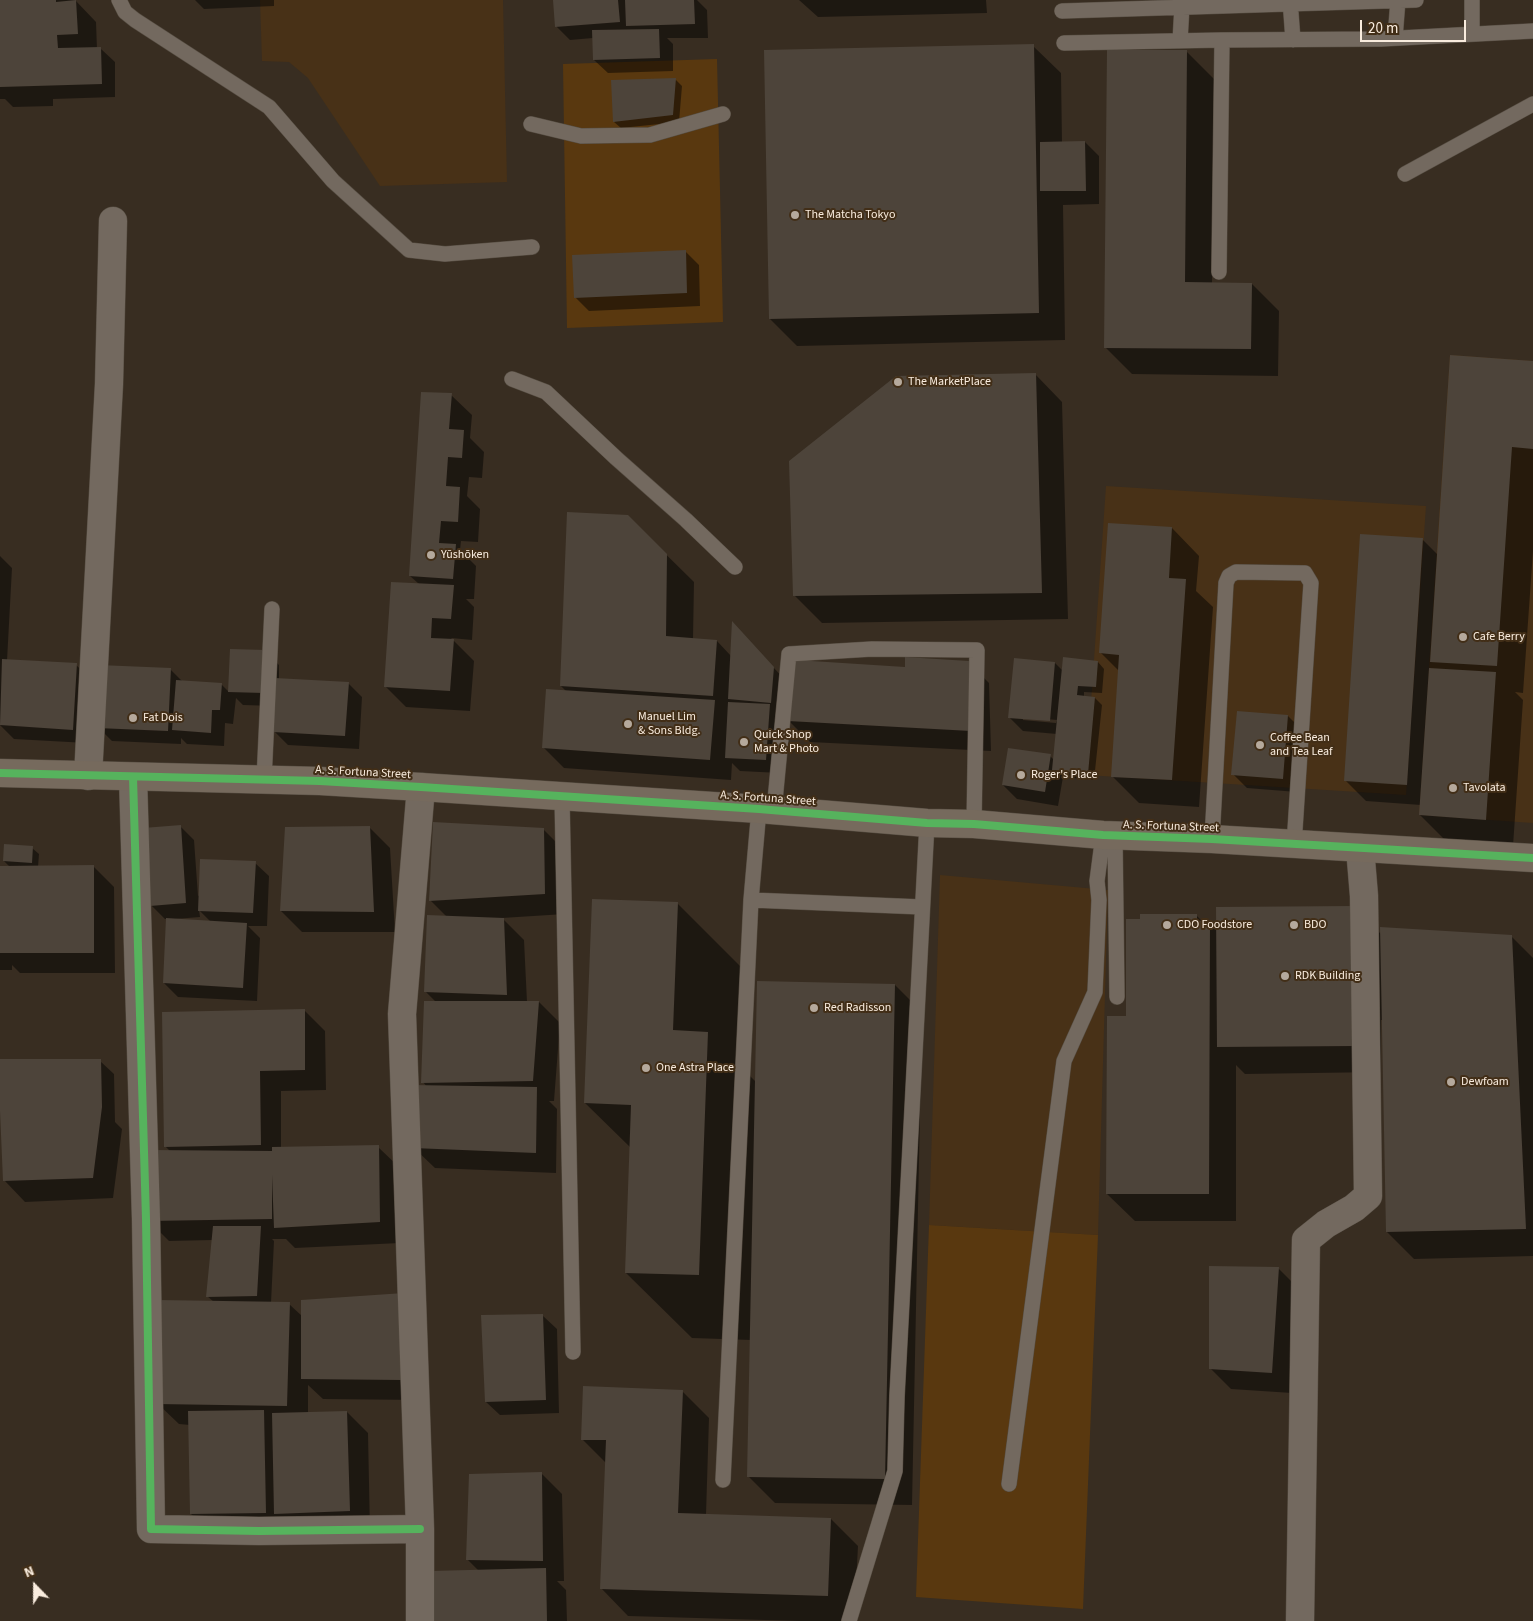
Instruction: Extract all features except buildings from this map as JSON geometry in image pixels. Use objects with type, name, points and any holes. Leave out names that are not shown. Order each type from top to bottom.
[{"type":"main road","name":"A. S. Fortuna Street","points":[[0,774],[264,780],[421,787],[766,810],[927,823],[974,824],[1109,835],[1212,839],[1533,858]]},
{"type":"street","points":[[88,776],[109,384],[113,220]]},
{"type":"street","points":[[133,777],[146,1219],[151,1529],[259,1531],[420,1529]]},
{"type":"street","points":[[420,1621],[420,1529],[402,1014],[421,787]]},
{"type":"street","points":[[1300,1621],[1306,1240],[1326,1224],[1354,1208],[1368,1196],[1364,896],[1360,848]]},
{"type":"lane","points":[[119,0],[125,12],[135,20],[269,107],[333,181],[409,250],[445,254],[532,247]]},
{"type":"lane","points":[[1395,38],[1398,0]]},
{"type":"lane","points":[[1062,11],[1183,3],[1416,0]]},
{"type":"lane","points":[[1472,0],[1472,34]]},
{"type":"lane","points":[[1290,2],[1293,40]]},
{"type":"lane","points":[[1180,41],[1183,3]]},
{"type":"lane","points":[[1064,43],[1395,38],[1533,31]]},
{"type":"lane","points":[[1219,272],[1222,40]]},
{"type":"lane","points":[[1405,174],[1533,104]]},
{"type":"lane","points":[[532,124],[581,136],[650,135],[722,114]]},
{"type":"lane","points":[[512,379],[546,392],[735,567]]},
{"type":"lane","points":[[1212,839],[1226,583],[1229,576],[1236,572],[1305,573],[1311,583],[1294,844]]},
{"type":"lane","points":[[264,780],[272,609]]},
{"type":"lane","points":[[723,1480],[751,900],[789,654],[872,649],[977,650],[974,824]]},
{"type":"lane","points":[[562,797],[573,1352]]},
{"type":"lane","points":[[849,1621],[895,1470],[927,823]]},
{"type":"lane","points":[[1109,835],[1117,997]]},
{"type":"lane","points":[[1009,1484],[1064,1061],[1094,992],[1099,900],[1097,881],[1109,835]]},
{"type":"lane","points":[[751,900],[922,907]]},
{"type":"shaded area","points":[[260,0],[503,0],[507,182],[380,186],[308,78],[289,62],[262,61]]},
{"type":"shaded area","points":[[717,59],[723,322],[567,328],[563,64]]},
{"type":"shaded area","points":[[1450,355],[1533,361],[1533,823],[1419,815]]},
{"type":"shaded area","points":[[1106,486],[1426,506],[1406,795],[1086,775]]},
{"type":"shaded area","points":[[940,875],[1108,890],[1098,1235],[929,1225]]},
{"type":"shaded area","points":[[929,1225],[1098,1235],[1083,1609],[916,1597]]},
{"type":"cycle path","points":[[0,773],[320,781],[759,809],[1103,835],[1212,839],[1533,858]]},
{"type":"cycle path","points":[[133,777],[146,1219],[151,1529],[259,1531],[420,1529]]},
{"type":"place","name":"The Matcha Tokyo","points":[[795,215]]},
{"type":"place","name":"The MarketPlace","points":[[898,382]]},
{"type":"place","name":"Yūshōken","points":[[431,555]]},
{"type":"place","name":"Cafe Berry","points":[[1463,637]]},
{"type":"place","name":"Fat Dois","points":[[133,718]]},
{"type":"place","name":"Manuel Lim & Sons Bldg.","points":[[628,724]]},
{"type":"place","name":"Quick Shop Mart & Photo","points":[[744,742]]},
{"type":"place","name":"Coffee Bean and Tea Leaf","points":[[1260,745]]},
{"type":"place","name":"Roger's Place","points":[[1021,775]]},
{"type":"place","name":"Tavolata","points":[[1453,788]]},
{"type":"place","name":"CDO Foodstore","points":[[1167,925]]},
{"type":"place","name":"BDO","points":[[1294,925]]},
{"type":"place","name":"RDK Building","points":[[1285,976]]},
{"type":"place","name":"Red Radisson","points":[[814,1008]]},
{"type":"place","name":"One Astra Place","points":[[646,1068]]},
{"type":"place","name":"Dewfoam","points":[[1451,1082]]}]
